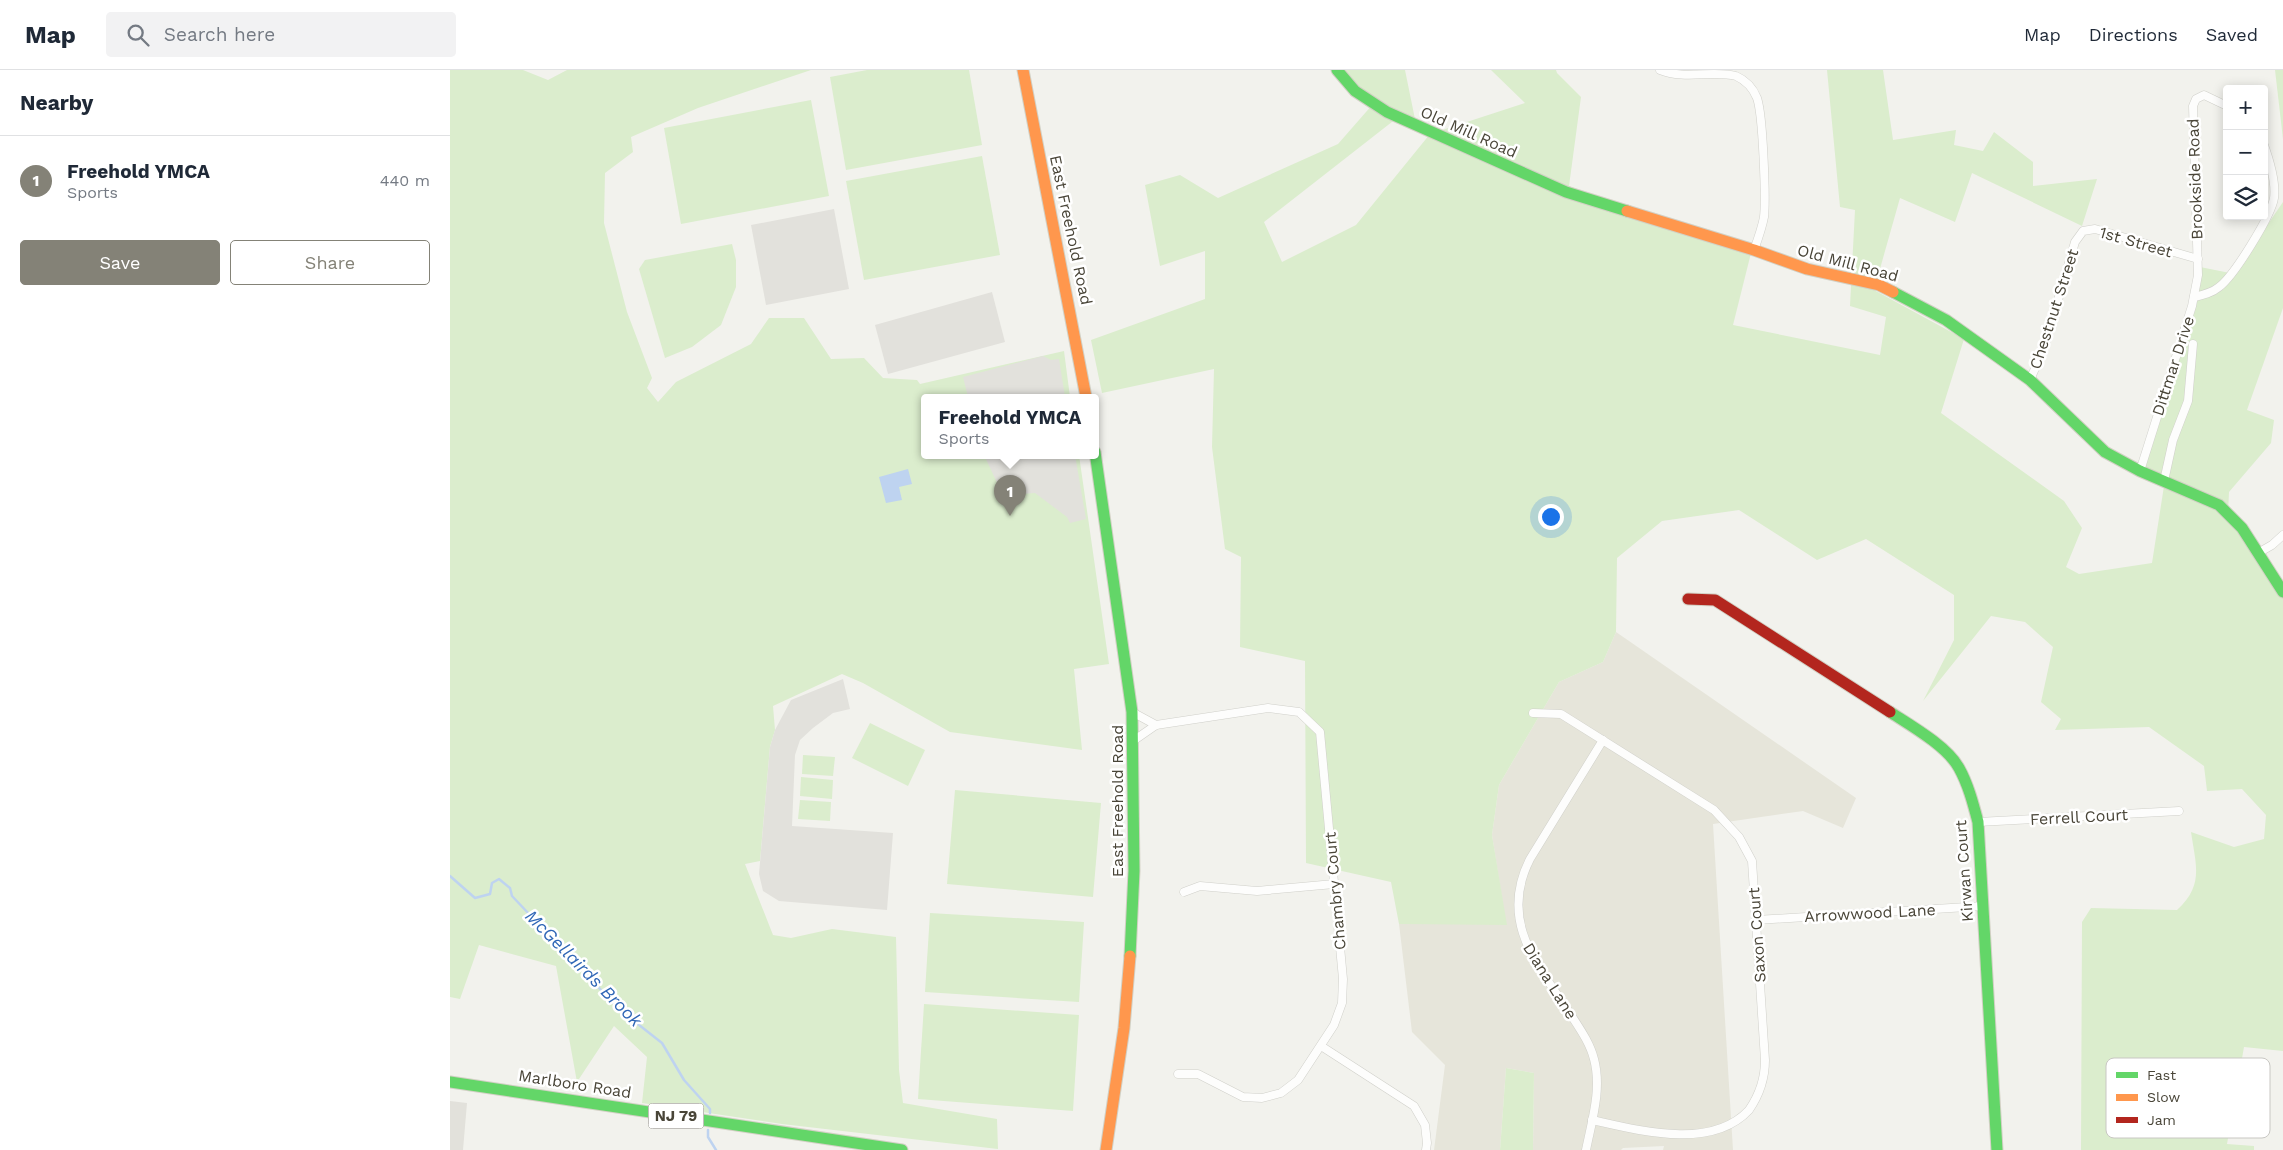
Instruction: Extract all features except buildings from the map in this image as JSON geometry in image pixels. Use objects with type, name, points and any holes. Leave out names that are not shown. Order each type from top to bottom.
[{"type":"street","name":"East Freehold Road","points":[[1023,70],[1085,394]]},
{"type":"street","name":"Old Mill Road","points":[[1337,70],[1355,92],[1375,106],[1507,167],[1599,204],[1754,250],[1806,269],[1879,285],[1904,296],[1946,320],[2030,380],[2096,445],[2117,460],[2219,505],[2242,528],[2283,592]]},
{"type":"street","points":[[1660,70],[1675,74],[1727,72],[1743,80],[1755,94],[1759,110],[1765,202],[1762,225],[1754,250]]},
{"type":"street","name":"Brookside Road","points":[[2198,259],[2192,113],[2196,99],[2199,96],[2209,96],[2223,104]]},
{"type":"street","points":[[2194,297],[2213,291],[2224,283],[2254,239],[2271,206],[2274,190],[2268,163]]},
{"type":"street","name":"1st Street","points":[[2076,237],[2083,231],[2095,229],[2198,259]]},
{"type":"street","name":"Chestnut Street","points":[[2030,380],[2044,348],[2076,237]]},
{"type":"street","name":"Dittmar Drive","points":[[2140,471],[2194,297],[2198,259]]},
{"type":"street","points":[[2164,482],[2174,440],[2188,401],[2193,344]]},
{"type":"street","name":"East Freehold Road","points":[[1096,459],[1132,712],[1133,741],[1134,864],[1130,967],[1124,1028],[1106,1150]]},
{"type":"street","points":[[2258,553],[2272,545],[2283,535]]},
{"type":"street","name":"Kirwan Court","points":[[1688,599],[1715,600],[1928,737],[1958,766],[1972,798],[1978,822],[1996,1150]]},
{"type":"street","name":"Chambry Court","points":[[1133,741],[1156,725],[1268,708],[1299,712],[1320,732],[1343,992],[1339,1013],[1321,1046],[1298,1080],[1271,1097],[1243,1097],[1198,1074],[1178,1074]]},
{"type":"street","points":[[1132,712],[1156,725]]},
{"type":"street","name":"Saxon Court","points":[[1533,713],[1561,714],[1714,810],[1739,837],[1752,861],[1765,1071],[1758,1094],[1746,1114],[1725,1130],[1710,1136],[1695,1138],[1677,1138],[1592,1120]]},
{"type":"street","name":"Diana Lane","points":[[1586,1150],[1597,1085],[1591,1048],[1530,953],[1519,922],[1518,898],[1524,872],[1530,860],[1603,740]]},
{"type":"street","name":"Ferrell Court","points":[[1978,822],[2179,812]]},
{"type":"street","points":[[1184,892],[1200,886],[1257,891],[1334,884]]},
{"type":"street","name":"Arrowwood Lane","points":[[1757,920],[1983,906]]},
{"type":"street","points":[[1321,1046],[1414,1106],[1425,1125],[1426,1150]]},
{"type":"street","name":"Marlboro Road","points":[[450,1082],[902,1150]]},
{"type":"shaded area","points":[[834,209],[849,289],[766,305],[751,225]]},
{"type":"shaded area","points":[[992,292],[1005,342],[888,374],[875,325]]},
{"type":"shaded area","points":[[1043,356],[1051,360],[1059,359],[1065,394],[967,394],[963,377]]},
{"type":"shaded area","points":[[986,459],[1076,459],[1086,519],[1070,523],[1067,517],[1035,493],[1008,495],[1000,489]]},
{"type":"shaded area","points":[[1616,632],[1856,798],[1843,828],[1803,811],[1713,824],[1733,1150],[1663,1150],[1664,1146],[1623,1148],[1621,1150],[1533,1150],[1534,1073],[1506,1068],[1500,1150],[1434,1150],[1445,1065],[1412,1032],[1399,924],[1506,924],[1492,835],[1499,785],[1559,682],[1603,662]]},
{"type":"shaded area","points":[[843,679],[850,709],[833,713],[800,740],[795,755],[792,826],[893,833],[887,910],[779,901],[763,891],[759,874],[770,747],[775,730],[791,700]]},
{"type":"shaded area","points":[[450,1101],[467,1103],[463,1150],[450,1150]]},
{"type":"green space","points":[[450,70],[523,70],[548,80],[567,70],[811,70],[698,108],[631,137],[633,152],[605,173],[604,223],[627,312],[652,378],[647,388],[658,402],[676,382],[751,344],[769,318],[804,318],[831,359],[864,358],[883,378],[917,380],[920,384],[1064,351],[1070,394],[921,394],[921,459],[1080,459],[1109,664],[1074,669],[1082,750],[950,732],[863,683],[842,674],[773,706],[775,730],[770,747],[760,861],[745,864],[773,935],[791,938],[832,929],[896,937],[899,1070],[903,1103],[997,1119],[998,1149],[782,1124],[642,1103],[647,1057],[614,1026],[577,1082],[556,966],[479,945],[460,999],[450,997]]},
{"type":"green space","points":[[867,70],[969,70],[982,145],[846,170],[830,77]]},
{"type":"green space","points":[[1344,70],[1405,70],[1417,129],[1397,118],[1264,222],[1282,262],[1356,225],[1430,134],[1525,103],[1491,70],[1556,70],[1581,97],[1569,186],[1751,253],[1733,325],[1880,355],[1886,317],[1850,306],[1855,210],[1840,207],[1827,70],[1883,70],[1893,140],[1956,130],[1954,145],[1983,151],[1994,132],[2033,162],[2033,186],[2097,179],[2082,226],[1972,173],[1955,222],[1900,198],[1874,290],[1964,339],[1941,413],[2064,501],[2082,528],[2066,567],[2079,574],[2152,563],[2164,486],[2141,475],[2200,267],[2230,273],[2223,290],[2283,202],[2283,308],[2247,410],[2274,420],[2271,443],[2229,492],[2228,513],[2283,590],[2283,1051],[2244,1047],[2242,1058],[2106,1058],[2106,1138],[2228,1138],[2227,1144],[2254,1146],[2254,1150],[2081,1150],[2082,922],[2091,908],[2177,910],[2186,901],[2195,883],[2196,865],[2191,832],[2234,847],[2264,839],[2266,815],[2242,789],[2207,791],[2204,766],[2149,727],[2055,730],[2061,719],[2041,702],[2053,647],[2025,622],[1991,616],[1923,701],[1954,640],[1954,595],[1866,539],[1817,560],[1739,510],[1662,521],[1617,558],[1616,632],[1603,662],[1559,682],[1499,785],[1492,835],[1507,925],[1399,924],[1391,882],[1306,863],[1305,661],[1240,647],[1241,557],[1225,549],[1212,447],[1214,369],[1102,393],[1091,340],[1205,299],[1205,251],[1160,266],[1145,185],[1180,175],[1218,198],[1338,144],[1373,104]]},
{"type":"green space","points":[[2275,70],[2283,70],[2283,139]]},
{"type":"green space","points":[[811,100],[829,196],[681,224],[664,128]]},
{"type":"green space","points":[[982,156],[1000,255],[864,280],[846,181]]},
{"type":"green space","points":[[732,244],[736,260],[736,287],[721,325],[692,347],[665,358],[639,269],[645,260]]},
{"type":"green space","points":[[870,723],[925,750],[908,786],[852,758]]},
{"type":"green space","points":[[803,755],[835,757],[833,776],[802,774]]},
{"type":"green space","points":[[801,777],[833,780],[832,799],[800,796]]},
{"type":"green space","points":[[955,790],[1101,803],[1093,897],[947,884]]},
{"type":"green space","points":[[800,800],[831,802],[830,821],[798,819]]},
{"type":"green space","points":[[930,913],[1084,922],[1079,1002],[925,992]]},
{"type":"green space","points":[[924,1004],[1079,1015],[1073,1111],[918,1099]]},
{"type":"green space","points":[[1506,1068],[1534,1073],[1533,1150],[1500,1150]]},
{"type":"water","points":[[908,469],[912,484],[899,487],[902,500],[886,503],[879,477]]},
{"type":"waterway","name":"McGellairds Brook","points":[[450,876],[475,898],[490,894],[492,883],[499,879],[510,888],[512,896],[620,1010],[662,1043],[684,1080],[710,1109],[710,1113]]},
{"type":"waterway","name":"McGellairds Brook","points":[[708,1130],[708,1137],[716,1150]]},
{"type":"traffic: fast","points":[[1337,70],[1355,91],[1387,112],[1566,192],[1627,211]]},
{"type":"traffic: fast","points":[[1893,292],[1946,320],[2030,380],[2105,452],[2140,471],[2219,505],[2242,528],[2283,592]]},
{"type":"traffic: fast","points":[[1096,459],[1132,712],[1134,871],[1130,956]]},
{"type":"traffic: fast","points":[[1890,712],[1928,737],[1953,760],[1965,781],[1978,822],[1997,1150]]},
{"type":"traffic: fast","points":[[450,1082],[902,1150]]},
{"type":"traffic: slow","points":[[1023,70],[1085,394]]},
{"type":"traffic: slow","points":[[1627,211],[1754,250],[1807,269],[1879,285],[1893,292]]},
{"type":"traffic: slow","points":[[1106,1150],[1124,1028],[1130,956]]},
{"type":"traffic: jam","points":[[1688,599],[1715,600],[1890,712]]},
{"type":"place","name":"Freehold YMCA","points":[[1010,516]]}]
